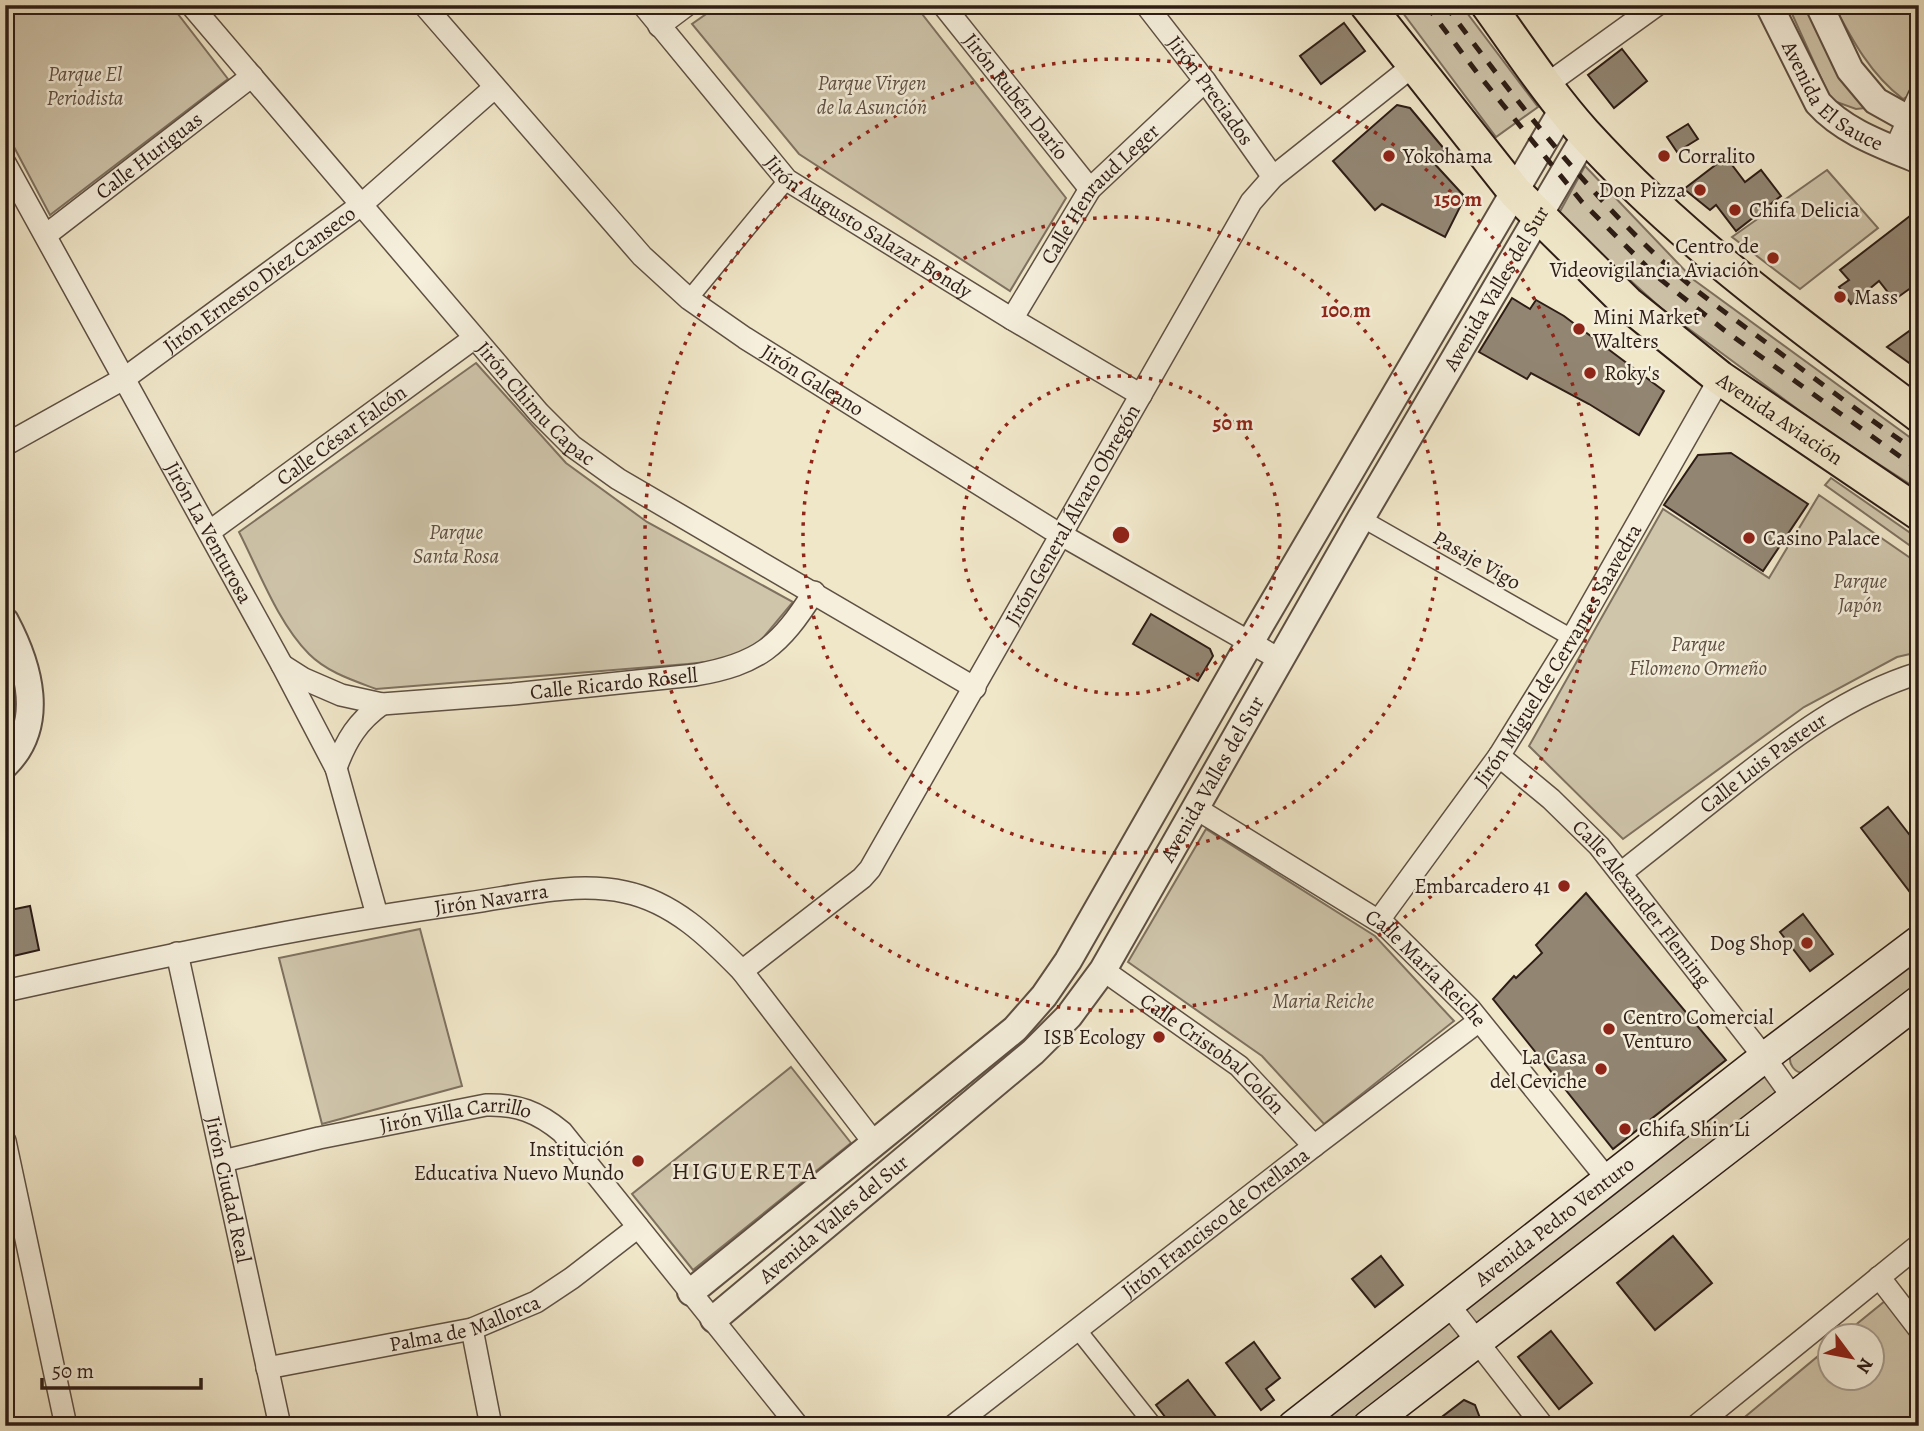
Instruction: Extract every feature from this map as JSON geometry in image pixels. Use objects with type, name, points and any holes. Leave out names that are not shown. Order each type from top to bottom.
[{"type":"main road","name":"Avenida Aviación","points":[[1367,5],[1515,192],[1627,303],[1720,378],[1919,513]]},
{"type":"main road","points":[[1488,5],[1586,135],[1698,244],[1781,312],[1919,415]]},
{"type":"main road","name":"Avenida Pedro Venturo","points":[[1293,1426],[1764,1057],[1919,941]]},
{"type":"main road","points":[[1368,1426],[1918,1004]]},
{"type":"street","name":"Jirón Chimu Capac","points":[[191,5],[473,339],[572,446],[618,479],[975,688]]},
{"type":"street","name":"Jirón Galeano","points":[[424,5],[642,256],[689,299],[745,338],[1062,535],[1281,660]]},
{"type":"street","name":"Jirón Augusto Salazar Bondy","points":[[643,5],[787,180],[1141,395]]},
{"type":"street","points":[[659,26],[687,5]]},
{"type":"street","name":"Jirón Rubén Darío","points":[[943,5],[1090,189]]},
{"type":"street","name":"Jirón Preciados","points":[[1146,5],[1205,81],[1273,177]]},
{"type":"street","points":[[1555,97],[1657,5]]},
{"type":"street","name":"Avenida El Sauce","points":[[1769,5],[1818,103],[1828,114],[1846,126],[1919,160]]},
{"type":"street","name":"Avenida El Sauce","points":[[1819,5],[1850,70],[1876,101],[1913,122]]},
{"type":"street","name":"Jirón General Álvaro Obregón","points":[[742,971],[870,869],[1251,202],[1273,177],[1414,65]]},
{"type":"street","name":"Calle Huriguas","points":[[46,235],[252,76]]},
{"type":"street","name":"Calle Henraud Leger","points":[[1012,319],[1090,189],[1205,81]]},
{"type":"street","name":"Jirón Ernesto Diez Canseco","points":[[5,445],[125,377],[360,205],[494,88]]},
{"type":"street","points":[[1895,149],[1913,122],[1919,96]]},
{"type":"street","name":"Avenida Valles del Sur","points":[[691,1292],[1015,1029],[1044,996],[1068,961],[1250,643],[1515,192],[1555,97]]},
{"type":"street","name":"Avenida Valles del Sur","points":[[714,1319],[1033,1052],[1069,1016],[1102,970],[1361,518],[1586,135]]},
{"type":"street","name":"Jirón La Venturosa","points":[[5,163],[125,377],[336,768],[377,915]]},
{"type":"street","points":[[689,299],[787,180]]},
{"type":"street","name":"Calle César Falcón","points":[[209,532],[473,339]]},
{"type":"street","name":"Jirón Miguel de Cervantes Saavedra","points":[[1379,920],[1499,756],[1572,638],[1720,378]]},
{"type":"street","name":"Pasaje Vigo","points":[[1361,518],[1572,638]]},
{"type":"street","name":"Calle Ricardo Rosell","points":[[282,665],[304,679],[341,695],[382,704],[526,692],[724,670],[772,647],[796,621],[814,592]]},
{"type":"street","points":[[5,621],[17,642],[29,679],[31,709],[24,738],[5,765]]},
{"type":"street","name":"Calle Luis Pasteur","points":[[1621,873],[1805,729],[1856,698],[1919,673]]},
{"type":"street","points":[[336,768],[343,748],[358,724],[382,704]]},
{"type":"street","name":"Calle Alexander Fleming","points":[[1499,756],[1565,812],[1599,846],[1794,1099]]},
{"type":"street","name":"Calle María Reiche","points":[[1196,809],[1379,920],[1450,988],[1608,1180]]},
{"type":"street","name":"Jirón Navarra","points":[[5,991],[177,953],[377,915],[583,887],[627,892],[660,905],[693,924],[742,971],[875,1144]]},
{"type":"street","name":"Jirón Ciudad Real","points":[[177,953],[280,1426]]},
{"type":"street","name":"Calle Cristobal Colón","points":[[1102,970],[1239,1066],[1314,1146]]},
{"type":"street","name":"Jirón Francisco de Orellana","points":[[953,1426],[1479,1021]]},
{"type":"street","name":"Jirón Villa Carrillo","points":[[223,1161],[479,1106],[507,1104],[536,1113],[562,1132],[798,1426]]},
{"type":"street","points":[[5,1141],[13,1211],[66,1426]]},
{"type":"street","name":"Palma de Mallorca","points":[[267,1368],[472,1329],[536,1302],[638,1227]]},
{"type":"street","points":[[1696,1426],[1919,1245]]},
{"type":"street","points":[[1878,1277],[1919,1329]]},
{"type":"street","points":[[1448,1304],[1543,1426]]},
{"type":"street","points":[[472,1329],[491,1426]]},
{"type":"street","points":[[1077,1329],[1154,1426]]},
{"type":"green space","name":"Parque El Periodista","points":[[5,5],[171,5],[228,79],[50,215],[5,130]]},
{"type":"green space","name":"Parque Virgen de la Asunción","points":[[719,5],[915,5],[1066,198],[1010,291],[799,154],[692,24]]},
{"type":"green space","points":[[1397,5],[1461,5],[1538,107],[1496,137]]},
{"type":"green space","points":[[1788,5],[1807,5],[1866,108],[1856,109],[1831,100]]},
{"type":"green space","points":[[1834,5],[1919,5],[1919,82],[1915,92],[1903,99],[1881,79],[1855,44]]},
{"type":"green space","points":[[1585,166],[1694,280],[1919,444],[1919,490],[1823,428],[1662,309],[1558,215]]},
{"type":"green space","points":[[1827,170],[1878,228],[1800,289],[1732,237]]},
{"type":"green space","name":"Parque Santa Rosa","points":[[476,363],[566,463],[647,522],[793,602],[757,645],[725,660],[376,689],[332,671],[309,654],[279,612],[239,532]]},
{"type":"green space","points":[[1831,478],[1919,539],[1919,552],[1825,485]]},
{"type":"green space","name":"Parque Filomeno Ormeño","points":[[1819,495],[1919,564],[1919,652],[1897,657],[1804,707],[1623,839],[1529,746],[1663,509],[1769,578]]},
{"type":"green space","name":"Maria Reiche","points":[[1206,829],[1375,936],[1454,1021],[1324,1124],[1262,1056],[1128,962]]},
{"type":"green space","points":[[420,929],[462,1086],[322,1124],[279,958]]},
{"type":"green space","points":[[1919,954],[1919,986],[1806,1073],[1798,1072],[1793,1067],[1790,1061],[1791,1053]]},
{"type":"green space","points":[[791,1067],[851,1143],[693,1270],[632,1194]]},
{"type":"green space","points":[[1763,1074],[1779,1091],[1477,1327],[1467,1325],[1464,1303]]},
{"type":"green space","points":[[1885,1301],[1919,1346],[1919,1426],[1734,1426],[1815,1359],[1815,1392],[1885,1392],[1885,1322],[1859,1322]]},
{"type":"green space","points":[[1442,1317],[1465,1334],[1361,1426],[1301,1426]]},
{"type":"building","points":[[1344,23],[1365,51],[1321,84],[1300,56]]},
{"type":"building","points":[[1622,49],[1647,81],[1614,108],[1588,75]]},
{"type":"building","name":"Yokohama","points":[[1397,105],[1410,108],[1445,150],[1432,161],[1465,197],[1445,237],[1382,204],[1375,210],[1333,161]]},
{"type":"building","points":[[1688,124],[1698,139],[1677,152],[1667,137]]},
{"type":"building","points":[[1726,157],[1745,182],[1761,170],[1781,196],[1736,231],[1716,205],[1710,210],[1684,189]]},
{"type":"building","points":[[1919,209],[1919,282],[1894,300],[1879,281],[1851,304],[1839,287],[1849,280],[1840,270]]},
{"type":"building","points":[[1512,298],[1530,309],[1536,300],[1564,316],[1664,391],[1639,435],[1531,373],[1527,379],[1479,352]]},
{"type":"building","points":[[1919,324],[1919,370],[1887,347]]},
{"type":"building","name":"Casino Palace","points":[[1731,453],[1808,504],[1763,571],[1664,505],[1698,455]]},
{"type":"building","points":[[1151,614],[1210,649],[1213,656],[1198,681],[1133,644]]},
{"type":"building","points":[[1888,807],[1919,847],[1919,904],[1861,828]]},
{"type":"building","name":"Centro Comercial Venturo","points":[[1586,893],[1726,1060],[1613,1149],[1493,999],[1514,976],[1516,978],[1542,953],[1536,945]]},
{"type":"building","points":[[30,906],[39,950],[5,958],[5,911]]},
{"type":"building","name":"Dog Shop","points":[[1803,914],[1833,954],[1810,971],[1780,932]]},
{"type":"building","points":[[1673,1236],[1712,1283],[1655,1330],[1617,1283]]},
{"type":"building","points":[[1381,1256],[1403,1285],[1375,1307],[1352,1279]]},
{"type":"building","points":[[1551,1331],[1592,1383],[1559,1409],[1518,1357]]},
{"type":"building","points":[[1254,1342],[1280,1378],[1266,1389],[1274,1400],[1261,1410],[1226,1363]]},
{"type":"building","points":[[1188,1380],[1223,1426],[1172,1426],[1156,1405]]},
{"type":"building","points":[[1464,1400],[1475,1405],[1483,1426],[1430,1426]]},
{"type":"railway","points":[[1426,5],[1582,202],[1655,275],[1724,330],[1919,470]]},
{"type":"railway","points":[[1445,5],[1574,169],[1660,259],[1724,312],[1919,453]]},
{"type":"place","name":"Yokohama","points":[[1389,156]]},
{"type":"place","name":"Corralito","points":[[1664,156]]},
{"type":"place","name":"Don Pizza","points":[[1700,190]]},
{"type":"place","name":"Chifa Delicia","points":[[1735,210]]},
{"type":"place","name":"Centro de Videovigilancia Aviación","points":[[1773,258]]},
{"type":"place","name":"Mass","points":[[1840,297]]},
{"type":"place","name":"Mini Market Walters","points":[[1579,329]]},
{"type":"place","name":"Roky's","points":[[1590,373]]},
{"type":"place","name":"Casino Palace","points":[[1749,538]]},
{"type":"place","name":"Embarcadero 41","points":[[1564,886]]},
{"type":"place","name":"Dog Shop","points":[[1807,943]]},
{"type":"place","name":"Centro Comercial Venturo","points":[[1609,1029]]},
{"type":"place","name":"ISB Ecology","points":[[1159,1037]]},
{"type":"place","name":"La Casa del Ceviche","points":[[1601,1069]]},
{"type":"place","name":"Chifa Shin Li","points":[[1625,1129]]},
{"type":"place","name":"Institución Educativa Nuevo Mundo","points":[[638,1161]]},
{"type":"district","name":"HIGUERETA","points":[[745,1171]]},
{"type":"park label","name":"Parque Japón","points":[[1860,593]]}]
